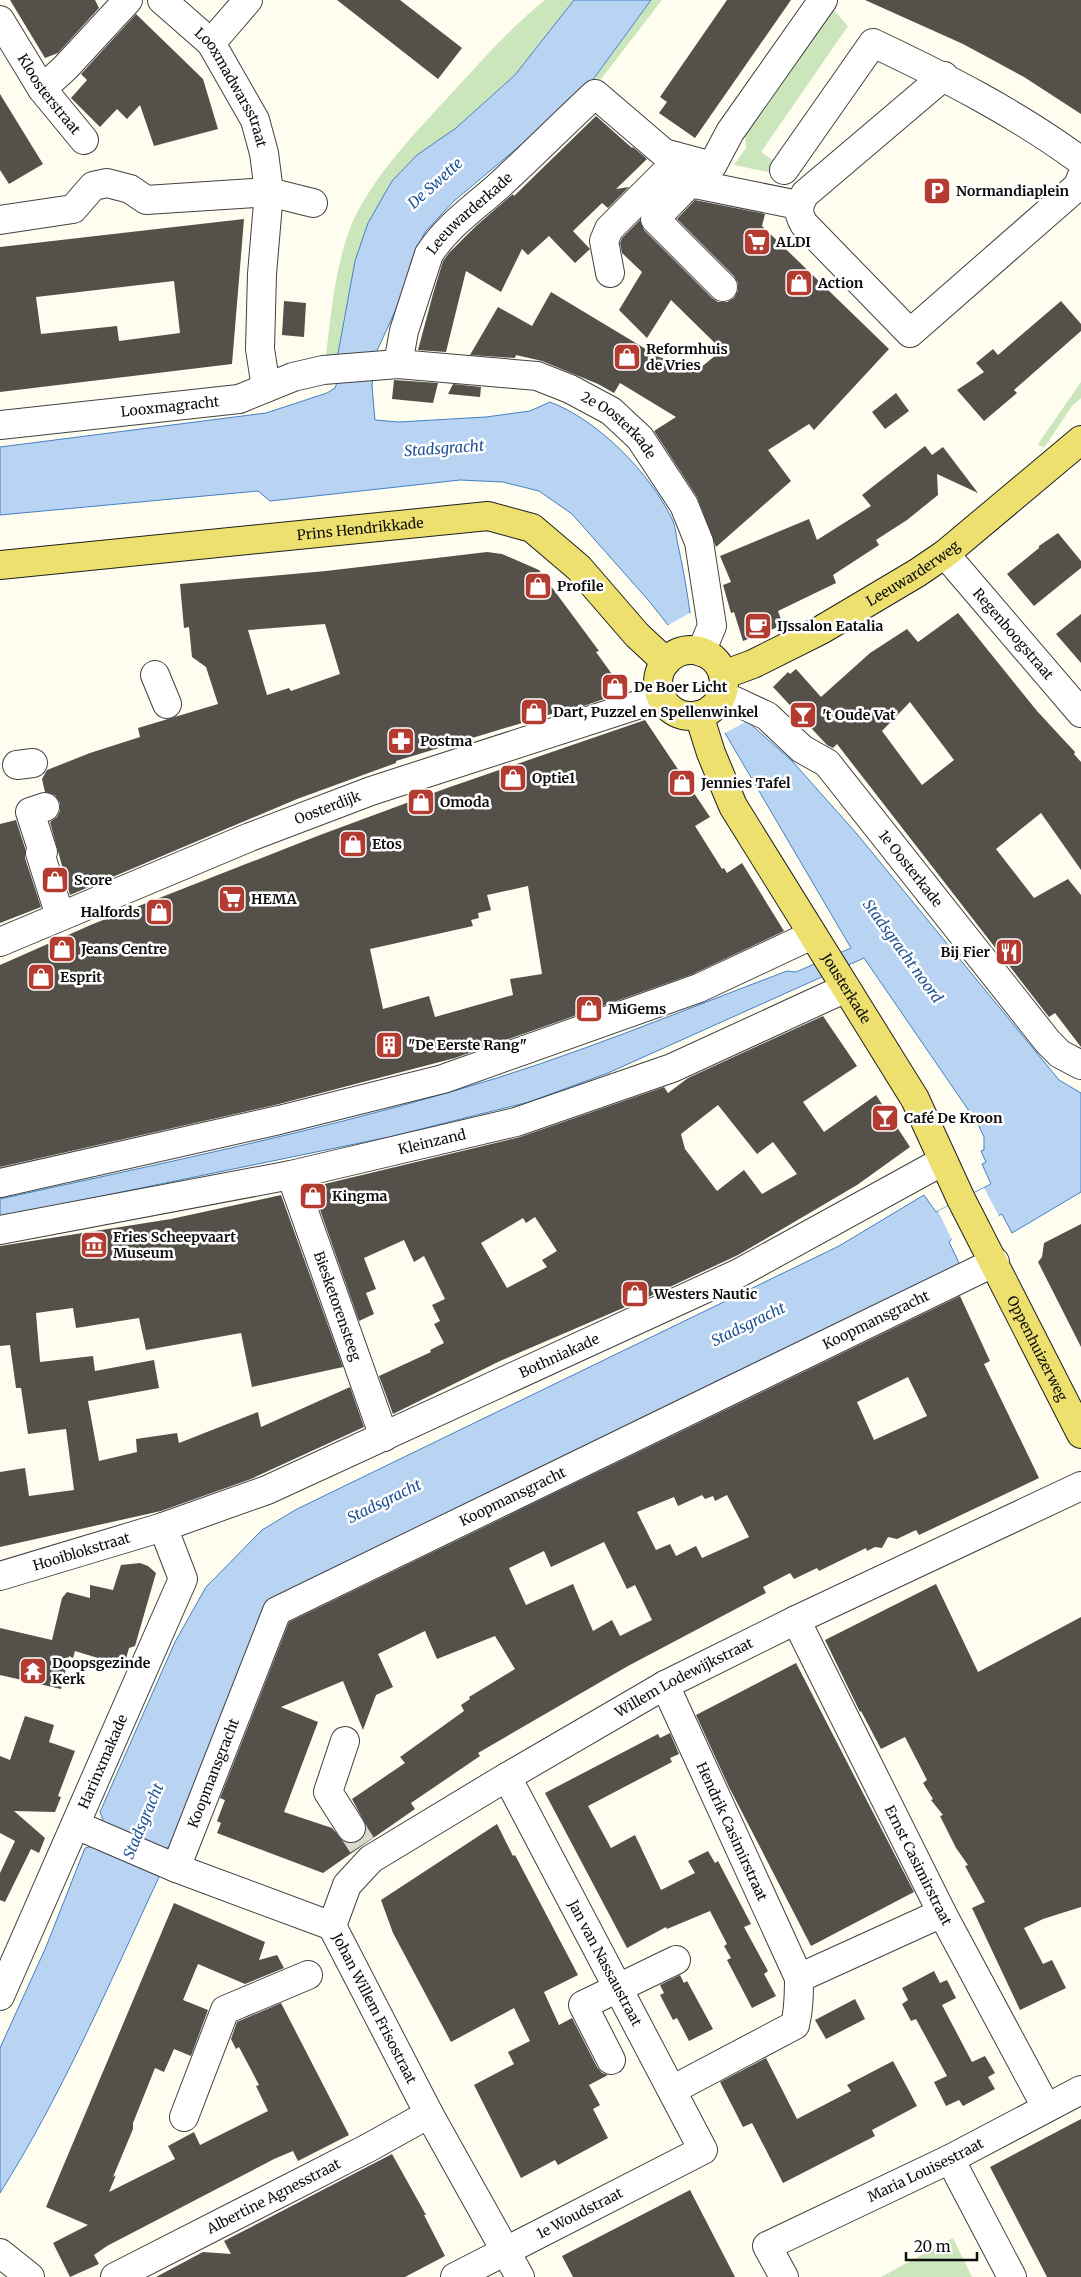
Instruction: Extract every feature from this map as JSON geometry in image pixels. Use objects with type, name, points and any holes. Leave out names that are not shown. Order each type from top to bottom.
[{"type":"main road","name":"Leeuwarderweg","points":[[719,699],[753,664],[822,630],[917,574],[945,554],[1081,440]]},
{"type":"main road","name":"Prins Hendrikkade","points":[[0,565],[488,516],[532,528],[579,568],[637,635],[689,652]]},
{"type":"main road","points":[[689,652],[714,660],[719,699],[688,716],[677,713],[668,706],[662,697],[659,678],[689,652]]},
{"type":"main road","name":"Jousterkade","points":[[719,699],[712,753],[733,806],[915,1099],[961,1199],[995,1262]]},
{"type":"main road","name":"Oppenhuizerweg","points":[[995,1262],[1081,1434]]},
{"type":"street","points":[[42,89],[65,68],[128,0]]},
{"type":"street","name":"Looxmadwarsstraat","points":[[162,0],[211,43],[255,120],[264,153],[269,192],[262,274],[260,349],[266,388]]},
{"type":"street","points":[[211,43],[248,0]]},
{"type":"street","points":[[610,273],[604,240],[609,228],[666,172],[700,164],[730,132],[822,0]]},
{"type":"street","name":"Kloosterstraat","points":[[0,20],[42,89],[84,140]]},
{"type":"street","points":[[784,170],[873,43],[944,76],[1042,132],[1080,178],[910,333],[804,224],[799,214],[798,206],[805,194],[944,76]]},
{"type":"street","name":"Leeuwarderkade","points":[[387,364],[404,331],[429,254],[436,243],[455,223],[505,180],[595,94],[664,152],[700,164]]},
{"type":"street","points":[[0,220],[73,209],[93,186],[107,183],[130,189],[146,200],[269,192],[313,203]]},
{"type":"street","points":[[723,287],[655,218],[690,183],[798,206]]},
{"type":"street","name":"Looxmagracht","points":[[0,425],[239,399],[293,377],[337,369],[387,364]]},
{"type":"street","name":"2e Oosterkade","points":[[387,364],[537,376],[570,389],[611,411],[640,438],[684,505],[699,542],[712,626],[689,652]]},
{"type":"street","name":"Regenboogstraat","points":[[945,554],[1081,713]]},
{"type":"street","points":[[155,674],[167,704]]},
{"type":"street","name":"Oosterdijk","points":[[0,942],[242,840],[371,791],[662,697]]},
{"type":"street","name":"1e Oosterkade","points":[[719,699],[767,716],[802,749],[827,763],[1048,1042],[1060,1054],[1081,1065]]},
{"type":"street","points":[[45,807],[30,812],[43,852],[40,854],[60,916]]},
{"type":"street","points":[[0,1183],[279,1120],[442,1079],[551,1042],[817,943]]},
{"type":"street","name":"Kleinzand","points":[[0,1230],[291,1175],[525,1119],[672,1068],[843,983]]},
{"type":"street","name":"Bothniakade","points":[[163,1527],[267,1490],[739,1273],[944,1161]]},
{"type":"street","name":"Biesketorensteeg","points":[[291,1175],[384,1436]]},
{"type":"street","name":"Koopmansgracht","points":[[171,1866],[277,1611],[995,1262]]},
{"type":"street","name":"Willem Lodewijkstraat","points":[[332,1926],[361,1844],[507,1777],[665,1685],[796,1620],[1081,1486]]},
{"type":"street","name":"Hooiblokstraat","points":[[0,1576],[163,1527]]},
{"type":"street","name":"Harinxmakade","points":[[0,1996],[84,1829],[184,1579],[163,1527]]},
{"type":"street","name":"Ernst Casimirstraat","points":[[796,1620],[942,1913],[1046,2107]]},
{"type":"street","name":"Hendrik Casimirstraat","points":[[665,1685],[799,1978]]},
{"type":"street","points":[[345,1741],[328,1792],[361,1844]]},
{"type":"street","name":"Jan van Nassaustraat","points":[[507,1777],[703,2150]]},
{"type":"street","name":"Johan Willem Frisostraat","points":[[84,1829],[171,1866],[332,1926],[428,2114],[520,2277]]},
{"type":"street","points":[[672,2090],[796,2025],[799,2006],[799,1978],[942,1913]]},
{"type":"street","points":[[611,2060],[583,2005],[676,1960]]},
{"type":"street","points":[[184,2117],[225,2010],[308,1975]]},
{"type":"street","name":"Maria Louisestraat","points":[[784,2277],[767,2246],[950,2159],[1081,2090]]},
{"type":"street","name":"Albertine Agnesstraat","points":[[115,2277],[368,2148],[428,2114]]},
{"type":"street","name":"1e Woudstraat","points":[[455,2277],[703,2150]]},
{"type":"street","points":[[950,2159],[1012,2277]]},
{"type":"street","points":[[0,2253],[30,2277]]},
{"type":"green space","points":[[545,0],[574,0],[515,75],[456,128],[417,155],[355,261],[337,359],[326,356],[334,290],[341,258],[351,226],[370,190],[395,156],[473,69],[508,33]]},
{"type":"green space","points":[[651,0],[662,0],[598,83],[592,82]]},
{"type":"green space","points":[[831,7],[848,26],[761,152],[780,165],[773,172],[768,172],[734,165],[746,148],[744,125]]},
{"type":"green space","points":[[1081,382],[1081,398],[1072,406],[1044,448],[1038,444]]},
{"type":"green space","points":[[953,2238],[972,2277],[881,2277]]},
{"type":"water","points":[[574,0],[651,0],[584,92],[454,201],[425,232],[412,259],[403,294],[375,355],[372,386],[375,420],[399,422],[486,417],[530,411],[550,402],[586,421],[621,450],[650,484],[673,522],[688,596],[690,613],[688,615],[745,722],[747,721],[792,761],[857,834],[1059,1080],[1081,1093],[1081,1192],[1012,1233],[1002,1214],[952,1239],[949,1242],[960,1265],[646,1416],[269,1603],[173,1842],[161,1858],[158,1872],[159,1877],[65,2077],[0,2193],[0,2048],[46,1947],[85,1848],[93,1846],[103,1820],[100,1812],[175,1642],[206,1587],[262,1530],[297,1509],[839,1246],[924,1195],[936,1212],[991,1184],[982,1164],[986,1162],[981,1151],[984,1150],[984,1137],[978,1124],[864,958],[608,1073],[529,1102],[389,1137],[0,1217],[0,1199],[287,1135],[457,1090],[540,1064],[787,971],[796,972],[851,948],[725,733],[669,625],[572,514],[539,491],[503,482],[460,480],[270,501],[258,491],[0,515],[0,447],[266,413],[327,393],[335,388],[338,380],[337,359],[355,261],[368,223],[392,181],[417,155],[456,128],[515,75]]},
{"type":"pier","points":[[690,613],[747,721],[725,733],[668,625]]},
{"type":"pier","points":[[984,1188],[999,1216],[952,1240],[938,1211]]},
{"type":"building","points":[[10,0],[95,0],[99,8],[58,53],[45,58]]},
{"type":"building","points":[[337,0],[400,0],[462,48],[438,79]]},
{"type":"building","points":[[727,0],[791,0],[695,138],[659,113],[667,102],[660,97]]},
{"type":"building","points":[[865,0],[1081,0],[1081,114],[1024,77],[963,44]]},
{"type":"building","points":[[136,14],[203,79],[218,129],[154,146],[140,105],[127,119],[117,109],[100,127],[71,98],[87,80],[81,74]]},
{"type":"building","points":[[0,94],[43,164],[9,184],[0,170]]},
{"type":"building","points":[[596,116],[647,159],[616,189],[629,187],[608,208],[602,203],[573,231],[590,249],[575,263],[549,236],[528,255],[522,249],[501,292],[466,271],[446,352],[418,350],[443,261],[449,253],[476,226],[513,194],[514,196]]},
{"type":"building","points":[[695,200],[765,214],[762,226],[889,349],[814,430],[809,424],[768,450],[791,481],[716,547],[697,497],[654,431],[676,417],[620,383],[614,393],[598,384],[542,361],[516,355],[515,358],[470,355],[498,307],[532,326],[551,292],[659,357],[699,369],[722,350],[671,300],[647,338],[619,310],[642,272],[622,253],[620,243],[622,238],[640,220],[644,230],[712,298],[718,302],[727,302],[734,298],[738,291],[738,283],[734,276],[677,219]]},
{"type":"building","points":[[244,219],[232,364],[0,392],[0,247]],"holes":[[[174,281],[180,333],[119,341],[117,326],[41,334],[36,297]]]},
{"type":"building","points":[[284,301],[306,303],[304,337],[282,335]]},
{"type":"building","points":[[1061,301],[1081,324],[1081,331],[1014,390],[1017,393],[984,421],[957,390],[984,372],[976,363],[993,349],[998,355]]},
{"type":"building","points":[[394,380],[438,383],[433,403],[392,399]]},
{"type":"building","points":[[453,384],[481,387],[480,397],[448,394]]},
{"type":"building","points":[[896,393],[909,411],[885,429],[872,412]]},
{"type":"building","points":[[925,446],[932,455],[943,447],[978,493],[937,474],[938,495],[907,520],[876,540],[879,545],[833,575],[836,583],[778,611],[783,625],[743,641],[734,612],[731,613],[723,585],[731,582],[720,556],[809,519],[817,540],[871,506],[862,495]]},
{"type":"building","points":[[1058,533],[1081,561],[1081,568],[1034,606],[1007,574],[1039,548],[1039,546]]},
{"type":"building","points":[[487,552],[502,554],[539,570],[599,651],[596,652],[622,688],[607,698],[569,711],[568,709],[396,761],[396,763],[297,799],[70,895],[50,822],[57,817],[60,811],[60,803],[55,795],[45,792],[42,779],[47,770],[90,753],[140,737],[138,728],[218,704],[206,667],[192,657],[189,627],[184,628],[180,584],[326,571]],"holes":[[[325,624],[340,674],[291,691],[289,688],[267,695],[248,630]]]},
{"type":"building","points":[[958,613],[1037,711],[1075,752],[1074,754],[1081,762],[1081,870],[1041,813],[996,849],[1034,898],[1068,879],[1081,895],[1081,1047],[1055,1013],[1049,1017],[837,744],[833,748],[827,745],[773,687],[788,672],[790,674],[796,669],[821,697],[870,653],[907,629],[918,642]],"holes":[[[910,702],[954,760],[922,785],[882,731]]]},
{"type":"building","points":[[1081,614],[1081,663],[1056,634]]},
{"type":"building","points":[[645,720],[710,817],[695,826],[722,869],[724,868],[727,873],[742,863],[784,931],[693,974],[455,1058],[275,1105],[0,1167],[0,965],[93,924],[320,835],[447,788]],"holes":[[[528,886],[542,974],[510,979],[513,995],[435,1017],[429,996],[383,1009],[370,949],[473,926],[471,920],[479,918],[478,913],[491,910],[487,895]]]},
{"type":"building","points":[[16,820],[25,848],[25,858],[41,907],[0,923],[0,824]]},
{"type":"building","points":[[823,1016],[857,1066],[803,1102],[824,1132],[876,1095],[910,1147],[857,1185],[738,1255],[644,1299],[500,1361],[393,1414],[379,1376],[431,1352],[430,1350],[444,1343],[434,1324],[440,1321],[432,1305],[445,1299],[424,1256],[414,1262],[404,1240],[364,1258],[376,1289],[366,1293],[374,1314],[359,1321],[312,1187],[520,1137],[664,1087],[668,1093],[688,1078]],"holes":[[[718,1105],[757,1154],[773,1142],[797,1174],[762,1194],[744,1170],[717,1191],[685,1149],[681,1134]],[[535,1217],[557,1251],[542,1260],[547,1267],[507,1288],[481,1243],[523,1218],[526,1223]]]},
{"type":"building","points":[[281,1195],[343,1367],[252,1387],[241,1333],[146,1350],[139,1318],[76,1328],[73,1308],[36,1313],[40,1362],[93,1356],[95,1371],[154,1360],[159,1388],[88,1401],[99,1461],[137,1452],[136,1439],[177,1433],[179,1443],[258,1412],[261,1427],[350,1387],[364,1427],[251,1479],[161,1511],[0,1547],[0,1472],[25,1468],[29,1496],[74,1490],[66,1429],[28,1434],[21,1388],[16,1388],[10,1345],[0,1346],[0,1246],[171,1219]]},
{"type":"building","points":[[1081,1224],[1081,1347],[1038,1262],[1042,1257],[1044,1243]]},
{"type":"building","points":[[960,1296],[990,1361],[984,1364],[1039,1478],[919,1535],[916,1530],[897,1539],[888,1537],[882,1548],[875,1547],[867,1551],[866,1548],[819,1571],[817,1568],[794,1579],[790,1573],[763,1587],[766,1593],[628,1666],[478,1753],[480,1756],[411,1803],[415,1809],[323,1873],[217,1833],[221,1823],[217,1821],[225,1800],[220,1798],[289,1622]],"holes":[[[908,1377],[927,1416],[874,1440],[857,1402]],[[702,1495],[705,1499],[713,1496],[715,1501],[727,1495],[749,1537],[702,1558],[696,1546],[676,1556],[670,1544],[656,1550],[637,1512],[674,1497],[678,1506]],[[604,1542],[627,1589],[635,1585],[652,1620],[620,1636],[612,1620],[593,1631],[573,1584],[526,1605],[509,1568],[544,1551],[551,1567]],[[425,1631],[437,1659],[495,1636],[515,1669],[469,1697],[470,1699],[461,1705],[464,1711],[400,1757],[405,1763],[352,1799],[367,1827],[365,1835],[359,1841],[352,1844],[344,1842],[332,1828],[284,1812],[318,1722],[281,1707],[343,1681],[363,1730],[376,1695],[393,1687],[378,1654]]]},
{"type":"building","points":[[140,1563],[148,1566],[156,1573],[135,1646],[129,1648],[124,1666],[75,1651],[73,1658],[69,1656],[61,1689],[0,1675],[0,1628],[52,1640],[62,1598],[67,1592],[90,1598],[90,1585],[113,1590],[121,1565]]},
{"type":"building","points":[[936,1584],[978,1672],[1081,1617],[1081,1907],[1043,1919],[1024,1928],[1043,1964],[1052,1960],[1066,1988],[1020,2010],[972,1908],[985,1902],[965,1866],[968,1865],[956,1848],[940,1816],[943,1815],[931,1800],[933,1799],[923,1783],[927,1780],[905,1737],[881,1749],[860,1712],[825,1640]]},
{"type":"building","points":[[796,1663],[914,1892],[811,1946],[729,1787],[696,1715]]},
{"type":"building","points":[[25,1716],[54,1725],[49,1742],[75,1751],[58,1796],[61,1797],[55,1812],[14,1811],[45,1838],[39,1853],[31,1849],[5,1902],[0,1900],[0,1873],[15,1841],[0,1833],[0,1756],[10,1760]]},
{"type":"building","points":[[670,1733],[679,1754],[670,1758],[672,1762],[588,1806],[611,1848],[635,1835],[661,1890],[695,1873],[688,1861],[708,1851],[715,1863],[718,1861],[751,1924],[744,1927],[768,1971],[764,1974],[776,1996],[752,2008],[727,1960],[731,1958],[724,1946],[727,1944],[710,1911],[667,1929],[666,1927],[627,1948],[545,1793],[658,1734],[660,1738]]},
{"type":"building","points":[[497,1824],[578,1975],[544,1992],[559,2025],[572,2018],[597,2067],[602,2073],[608,2075],[589,2085],[600,2105],[593,2109],[608,2138],[558,2165],[555,2160],[521,2178],[474,2085],[514,2064],[508,2052],[530,2041],[514,2008],[451,2042],[393,1933],[381,1900]]},
{"type":"building","points":[[174,1903],[265,1942],[259,1960],[277,1955],[284,1968],[245,1984],[198,1964],[183,2000],[208,2010],[191,2056],[174,2049],[164,2072],[155,2068],[109,2192],[175,2159],[168,2146],[194,2132],[200,2145],[268,2111],[256,2086],[259,2085],[239,2047],[236,2049],[231,2039],[237,2022],[281,2003],[349,2135],[298,2161],[293,2151],[274,2159],[107,2246],[94,2255],[99,2264],[70,2277],[53,2243],[88,2225],[46,2207]]},
{"type":"building","points":[[934,1971],[940,1983],[947,1980],[956,1998],[942,2005],[972,2062],[985,2056],[995,2073],[988,2077],[995,2089],[963,2106],[959,2100],[946,2106],[934,2082],[947,2076],[916,2019],[911,2021],[902,2004],[908,2000],[902,1988]]},
{"type":"building","points":[[680,1975],[684,1983],[687,1981],[713,2029],[689,2041],[677,2018],[673,2020],[660,1995],[664,1993],[660,1985]]},
{"type":"building","points":[[855,1999],[865,2019],[826,2039],[815,2020]]},
{"type":"building","points":[[766,2058],[797,2119],[851,2091],[847,2085],[893,2061],[917,2106],[872,2130],[875,2136],[783,2183],[752,2123],[743,2127],[720,2082]]},
{"type":"building","points":[[1081,2119],[1081,2277],[1047,2277],[990,2167]]},
{"type":"building","points":[[392,2154],[426,2215],[424,2215],[445,2256],[405,2277],[156,2277],[203,2252],[231,2254],[224,2241]]},
{"type":"building","points":[[690,2190],[735,2277],[573,2277],[562,2256]]},
{"type":"tunnel","points":[[351,1828],[362,1845]]},
{"type":"place","name":"Normandiaplein","points":[[937,191]]},
{"type":"place","name":"ALDI","points":[[757,242]]},
{"type":"place","name":"Action","points":[[799,283]]},
{"type":"place","name":"Reformhuis de Vries","points":[[627,357]]},
{"type":"place","name":"Profile","points":[[538,586]]},
{"type":"place","name":"IJssalon Eatalia","points":[[758,626]]},
{"type":"place","name":"De Boer Licht","points":[[615,687]]},
{"type":"place","name":"Dart, Puzzel en Spellenwinkel","points":[[534,712]]},
{"type":"place","name":"'t Oude Vat","points":[[803,715]]},
{"type":"place","name":"Postma","points":[[401,741]]},
{"type":"place","name":"Optie1","points":[[513,778]]},
{"type":"place","name":"Jennies Tafel","points":[[682,783]]},
{"type":"place","name":"Omoda","points":[[421,802]]},
{"type":"place","name":"Etos","points":[[353,844]]},
{"type":"place","name":"Score","points":[[55,880]]},
{"type":"place","name":"HEMA","points":[[232,899]]},
{"type":"place","name":"Halfords","points":[[159,912]]},
{"type":"place","name":"Jeans Centre","points":[[62,949]]},
{"type":"place","name":"Bij Fier","points":[[1009,952]]},
{"type":"place","name":"Esprit","points":[[41,977]]},
{"type":"place","name":"MiGems","points":[[589,1009]]},
{"type":"place","name":"\"De Eerste Rang\"","points":[[389,1045]]},
{"type":"place","name":"Café De Kroon","points":[[885,1118]]},
{"type":"place","name":"Kingma","points":[[313,1196]]},
{"type":"place","name":"Fries Scheepvaart Museum","points":[[94,1245]]},
{"type":"place","name":"Westers Nautic","points":[[635,1294]]},
{"type":"place","name":"Doopsgezinde Kerk","points":[[33,1671]]},
{"type":"water label","name":"De Swette","points":[[435,183]]},
{"type":"water label","name":"Stadsgracht","points":[[444,448]]},
{"type":"water label","name":"Stadsgracht noord","points":[[903,951]]},
{"type":"water label","name":"Stadsgracht","points":[[748,1324]]},
{"type":"water label","name":"Stadsgracht","points":[[384,1501]]},
{"type":"water label","name":"Stadsgracht","points":[[143,1821]]}]
